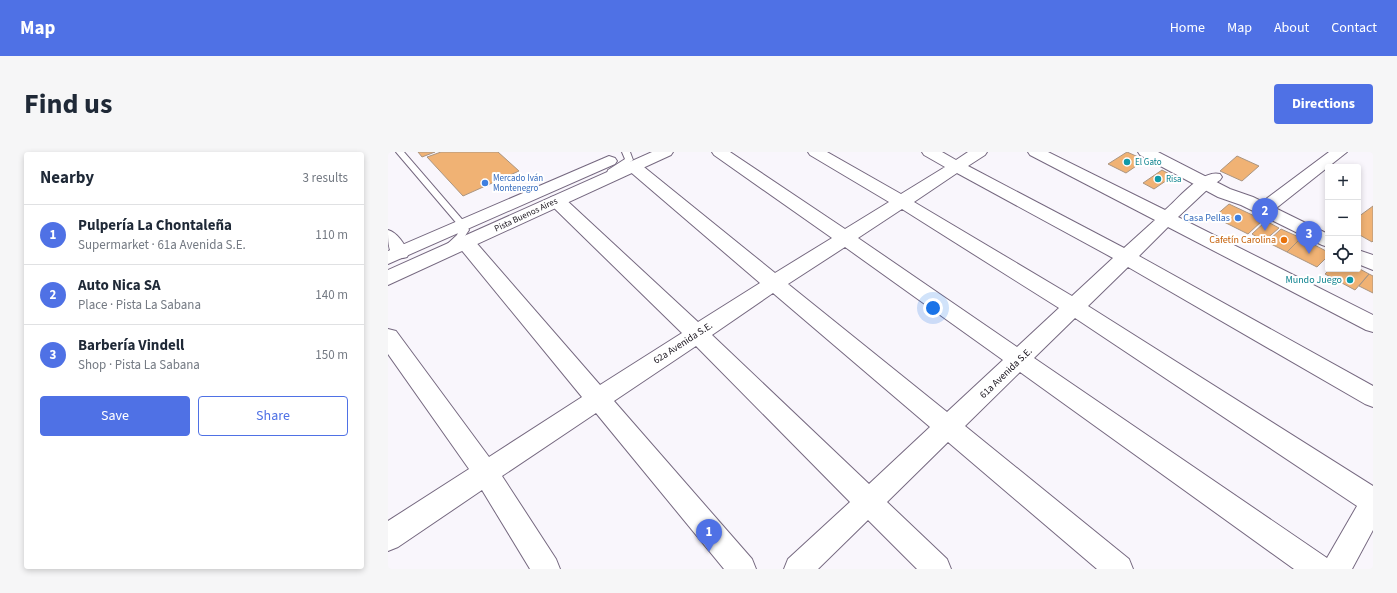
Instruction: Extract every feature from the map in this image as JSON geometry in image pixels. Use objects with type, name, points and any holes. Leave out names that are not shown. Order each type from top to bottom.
[{"type":"street","name":"Pista Buenos Aires","points":[[388,278],[438,255],[464,234],[629,156],[665,152]]},
{"type":"street","points":[[720,152],[1318,569]]},
{"type":"street","points":[[816,152],[902,202],[1074,307],[1373,501]]},
{"type":"street","points":[[930,152],[1127,258],[1373,397]]},
{"type":"street","name":"62a Avenida S.E.","points":[[388,537],[773,284],[979,152]]},
{"type":"street","points":[[1036,152],[1373,324]]},
{"type":"street","points":[[1146,152],[1209,180]]},
{"type":"street","points":[[1166,152],[1209,180],[1224,193],[1247,201],[1325,240]]},
{"type":"street","points":[[1264,209],[1339,152]]},
{"type":"street","name":"Pista Buenos Aires","points":[[394,255],[464,234],[557,201],[610,177],[629,156]]},
{"type":"street","points":[[629,156],[773,284],[948,427],[1118,569]]},
{"type":"street","name":"61a Avenida S.E.","points":[[798,569],[1209,180]]},
{"type":"street","points":[[557,201],[697,334],[937,569]]},
{"type":"street","points":[[464,234],[598,399],[742,569]]},
{"type":"street","points":[[388,236],[394,255]]},
{"type":"street","points":[[1361,257],[1373,263]]},
{"type":"street","points":[[388,337],[486,473],[546,569]]},
{"type":"street","points":[[1336,569],[1373,504]]},
{"type":"lane","points":[[400,152],[464,234]]},
{"type":"building","points":[[418,152],[435,152],[422,157]]},
{"type":"building","points":[[441,152],[498,152],[519,171],[463,196],[427,157]]},
{"type":"building","name":"El Gato","points":[[1127,152],[1145,160],[1126,173],[1108,164]]},
{"type":"building","points":[[1237,156],[1259,166],[1242,181],[1220,171]]},
{"type":"building","name":"Risa","points":[[1162,170],[1173,176],[1154,189],[1143,183]]},
{"type":"building","name":"Casa Pellas","points":[[1229,204],[1263,220],[1248,234],[1214,217]]},
{"type":"building","points":[[1373,206],[1372,242],[1361,236],[1361,215]]},
{"type":"building","points":[[1266,221],[1279,228],[1264,241],[1252,234]]},
{"type":"building","name":"Cafetín Carolina","points":[[1281,229],[1301,238],[1287,252],[1267,242]]},
{"type":"building","points":[[1301,238],[1325,250],[1325,259],[1317,267],[1287,252]]},
{"type":"building","name":"Mundo Juego","points":[[1361,270],[1369,274],[1355,290],[1325,274],[1327,272],[1361,272]]},
{"type":"building","points":[[1369,274],[1373,276],[1373,293],[1359,286]]},
{"type":"place","name":"El Gato","points":[[1127,162]]},
{"type":"place","name":"Risa","points":[[1158,179]]},
{"type":"place","name":"Mercado Iván Montenegro","points":[[485,183]]},
{"type":"place","name":"Casa Pellas","points":[[1238,218]]},
{"type":"place","name":"Auto Nica SA","points":[[1265,231]]},
{"type":"place","name":"Cafetín Carolina","points":[[1284,240]]},
{"type":"place","name":"Barbería Vindell","points":[[1309,254]]},
{"type":"place","name":"Mundo Juego","points":[[1350,280]]},
{"type":"place","name":"Pulpería La Chontaleña","points":[[709,552]]}]
